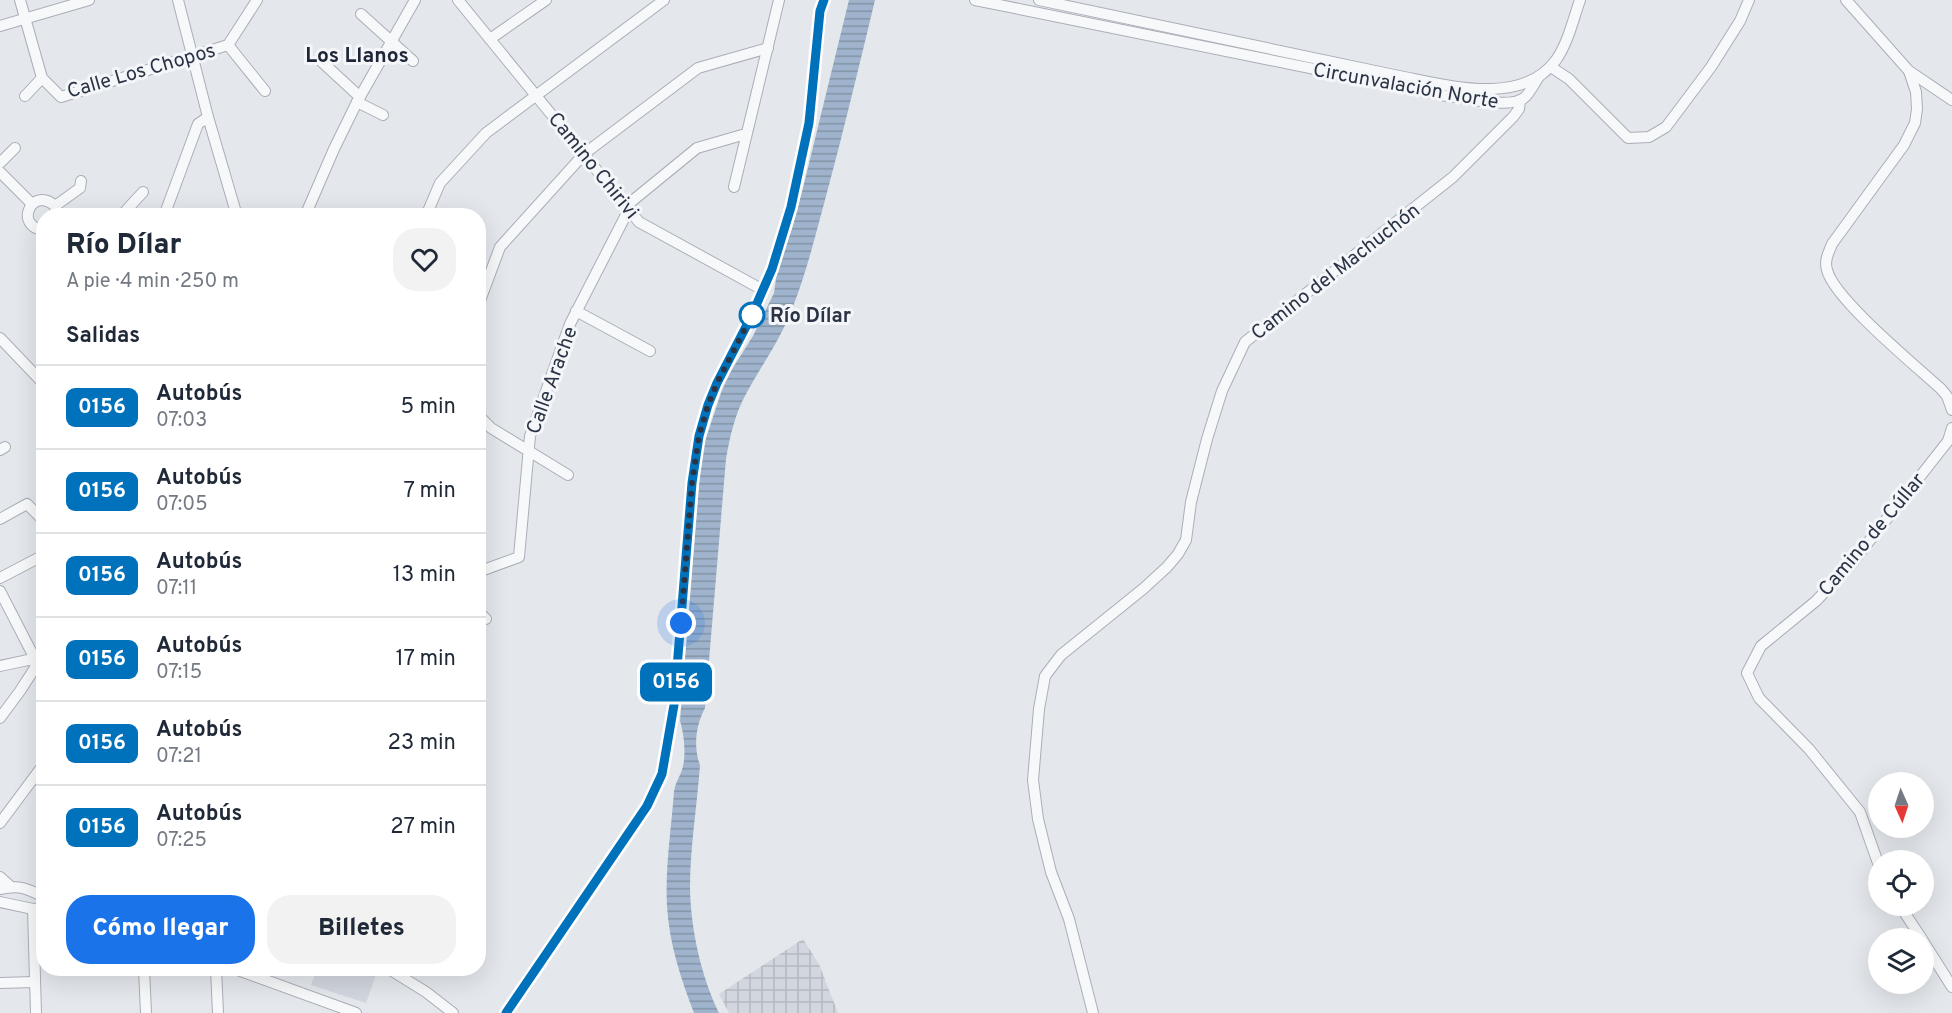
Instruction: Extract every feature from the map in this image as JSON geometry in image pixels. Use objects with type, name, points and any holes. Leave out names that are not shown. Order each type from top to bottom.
[{"type":"street","name":"Calle Los Chopos","points":[[20,0],[42,78],[61,97],[228,45],[257,0]]},
{"type":"street","points":[[0,26],[89,0]]},
{"type":"street","points":[[178,0],[208,117],[235,208]]},
{"type":"street","points":[[308,208],[359,100],[414,0]]},
{"type":"street","name":"Camino Chirivi","points":[[458,0],[639,222],[763,290]]},
{"type":"street","points":[[490,39],[546,0]]},
{"type":"street","points":[[429,208],[440,183],[486,133],[664,0]]},
{"type":"street","points":[[734,187],[779,0]]},
{"type":"street","points":[[506,1013],[647,806],[662,774],[674,705],[692,483],[699,436],[717,383],[763,290],[780,244],[798,182],[809,123],[820,6],[824,0]]},
{"type":"street","name":"Circunvalación Norte","points":[[975,0],[1447,96],[1506,104],[1526,96],[1538,77]]},
{"type":"street","name":"Circunvalación Norte","points":[[1039,0],[1439,83],[1499,90],[1519,87],[1538,77]]},
{"type":"street","points":[[1538,77],[1551,67],[1557,58],[1580,0]]},
{"type":"street","points":[[1551,67],[1569,79],[1628,138],[1650,137],[1666,127],[1711,67],[1740,21],[1749,0]]},
{"type":"street","points":[[1846,0],[1908,71],[1952,100]]},
{"type":"street","points":[[361,14],[413,61]]},
{"type":"street","points":[[228,45],[265,91]]},
{"type":"street","points":[[486,285],[500,248],[584,154],[698,68],[768,48]]},
{"type":"street","points":[[322,62],[359,100],[383,115]]},
{"type":"street","points":[[1908,71],[1916,92],[1915,123],[1904,145],[1832,243],[1826,260],[1827,271],[1834,287],[1850,304],[1941,389],[1947,396],[1952,410]]},
{"type":"street","name":"Calle Los Chopos","points":[[25,96],[42,78]]},
{"type":"street","points":[[1499,90],[1515,95],[1520,100]]},
{"type":"street","name":"Camino del Machuchón","points":[[1093,1013],[1070,919],[1051,872],[1038,819],[1033,780],[1039,709],[1045,676],[1060,655],[1143,589],[1178,554],[1186,540],[1191,502],[1222,391],[1245,342],[1454,177],[1513,117],[1519,109],[1520,100]]},
{"type":"street","points":[[167,208],[198,124],[208,117]]},
{"type":"street","name":"Calle Arache","points":[[486,569],[519,557],[530,436],[576,311],[627,208],[697,148],[742,135],[746,136]]},
{"type":"street","points":[[0,162],[15,148]]},
{"type":"street","points":[[0,172],[32,204]]},
{"type":"street","points":[[59,208],[80,188],[81,181]]},
{"type":"street","points":[[128,208],[143,192]]},
{"type":"street","points":[[36,228],[30,223],[28,213],[32,204],[46,200],[53,208]]},
{"type":"street","points":[[576,311],[650,351]]},
{"type":"street","points":[[0,338],[36,376]]},
{"type":"street","points":[[486,423],[491,428],[568,475]]},
{"type":"street","name":"Camino de Cúllar","points":[[1874,850],[1860,812],[1809,749],[1759,698],[1747,673],[1761,646],[1816,601],[1852,563],[1948,441],[1952,428]]},
{"type":"street","points":[[0,519],[27,504],[36,513]]},
{"type":"street","points":[[0,578],[36,559]]},
{"type":"street","points":[[0,591],[33,655],[36,656]]},
{"type":"street","points":[[0,666],[36,658]]},
{"type":"street","points":[[0,718],[36,664]]},
{"type":"street","points":[[0,823],[36,775]]},
{"type":"street","points":[[36,892],[24,887],[3,885],[2,895],[2,902],[9,905],[36,909]]},
{"type":"street","points":[[1934,957],[1952,987]]},
{"type":"street","points":[[36,958],[36,1013]]},
{"type":"street","points":[[135,1013],[146,1013],[144,976]]},
{"type":"street","points":[[216,976],[218,1013]]},
{"type":"street","points":[[260,976],[356,1013]]},
{"type":"street","points":[[400,976],[453,1013]]},
{"type":"street","points":[[0,983],[35,982]]},
{"type":"shaded area","points":[[803,939],[819,964],[838,1013],[729,1013],[719,994]]},
{"type":"shaded area","points":[[314,976],[376,976],[366,1003],[311,985]]},
{"type":"water","points":[[849,0],[875,0],[818,228],[802,282],[787,320],[739,409],[726,459],[705,708],[696,736],[700,765],[690,874],[692,920],[698,952],[707,984],[719,1013],[694,1013],[680,974],[670,934],[667,878],[674,792],[684,761],[683,732],[680,721],[704,444],[731,371],[753,336],[774,293],[777,272],[803,188]]},
{"type":"bus line","name":"0156","points":[[506,1013],[647,806],[662,774],[674,705],[692,483],[699,436],[717,383],[751,317],[772,269],[791,207],[809,123],[820,11],[824,0]]},
{"type":"place","name":"Río Dílar","points":[[752,315]]},
{"type":"district","name":"Los Llanos","points":[[357,55]]},
{"type":"route","points":[[681,623],[692,483],[699,436],[717,383],[752,315]]}]
